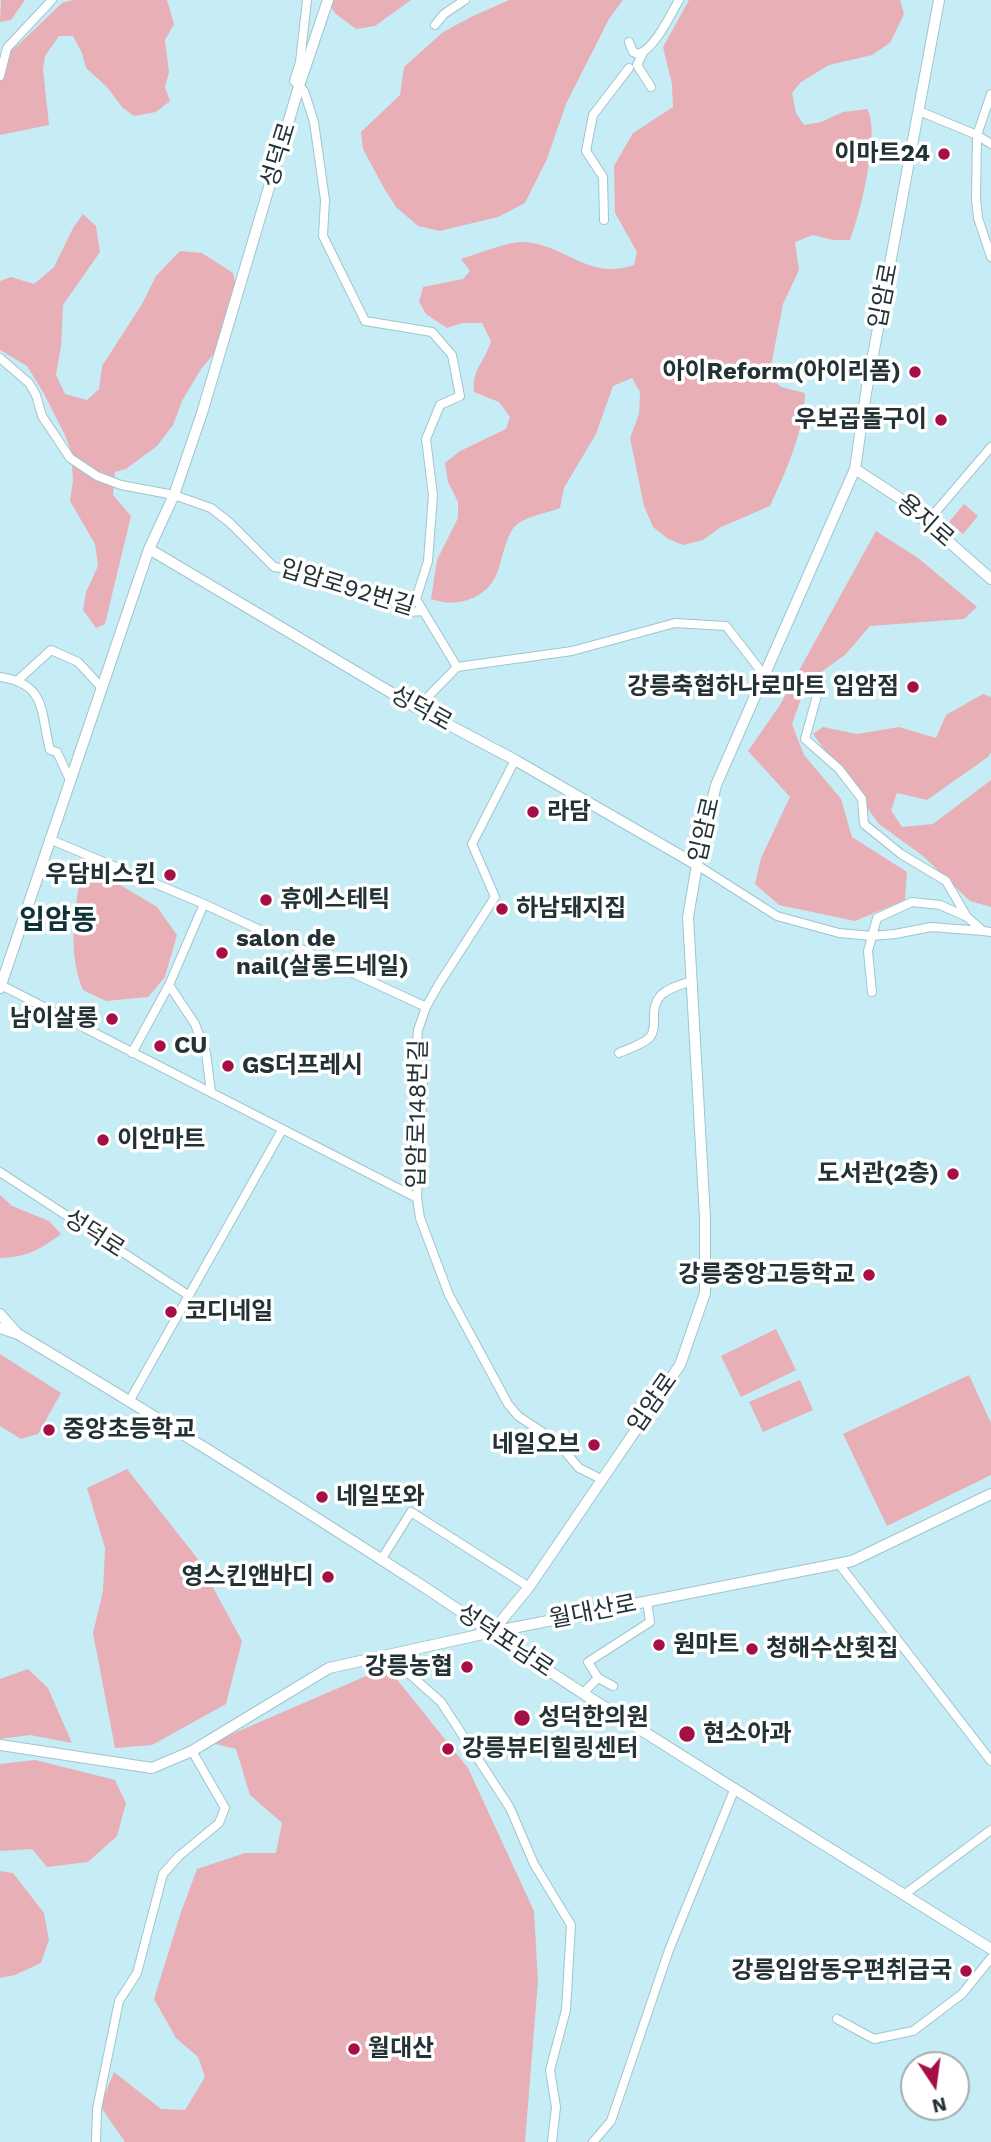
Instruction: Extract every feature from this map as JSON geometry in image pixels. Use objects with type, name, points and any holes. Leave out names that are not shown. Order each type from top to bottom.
[{"type":"street","points":[[0,76],[8,48],[52,0]]},
{"type":"street","points":[[307,0],[295,82],[304,91],[314,122],[325,200],[323,236],[365,321],[432,332],[452,355],[460,396],[440,405],[426,439],[433,495],[428,561],[416,599],[423,611]]},
{"type":"street","name":"성덕로","points":[[328,0],[299,87],[206,400],[174,495],[149,549],[69,778],[1,987],[416,1198]]},
{"type":"street","points":[[435,25],[444,14],[465,0]]},
{"type":"street","points":[[604,220],[603,177],[586,151],[593,115],[667,22],[679,0]]},
{"type":"street","name":"입암로","points":[[492,1632],[529,1587],[680,1365],[705,1293],[704,1205],[688,917],[697,864],[716,785],[855,469],[866,393],[939,0]]},
{"type":"street","points":[[629,42],[633,52],[643,53]]},
{"type":"street","points":[[630,67],[651,87]]},
{"type":"street","points":[[991,94],[977,135],[976,199],[978,218],[991,257]]},
{"type":"street","points":[[919,111],[977,135],[991,144]]},
{"type":"street","name":"입암로92번길","points":[[0,358],[29,383],[36,395],[42,416],[70,458],[97,476],[121,485],[174,495],[211,508],[230,523],[274,568],[302,571],[380,601],[390,601],[410,612],[423,611],[457,667]]},
{"type":"street","points":[[927,522],[991,447]]},
{"type":"street","name":"용지로","points":[[855,469],[898,497],[991,579]]},
{"type":"street","name":"성덕로","points":[[149,549],[417,708],[516,760],[697,864]]},
{"type":"street","points":[[417,708],[457,667],[572,651],[675,623],[726,626],[764,675]]},
{"type":"street","points":[[18,680],[51,650],[78,663],[102,688]]},
{"type":"street","points":[[0,677],[18,680],[37,694],[50,750],[57,752],[69,778]]},
{"type":"street","points":[[821,681],[804,739],[839,769],[862,799],[864,824],[901,853],[946,881],[967,917]]},
{"type":"street","name":"입암로148번길","points":[[516,760],[472,844],[495,897],[426,1007],[418,1030],[416,1056],[423,1084],[416,1198],[449,1295],[508,1404],[518,1416],[556,1441],[579,1468],[601,1479]]},
{"type":"street","points":[[49,839],[204,904],[426,1007]]},
{"type":"street","points":[[697,864],[777,916],[839,933],[872,936],[931,927],[987,932]]},
{"type":"street","points":[[872,992],[868,951],[877,918],[912,902],[940,905],[967,917],[987,932]]},
{"type":"street","points":[[132,1053],[169,985],[204,904]]},
{"type":"street","points":[[619,1052],[641,1043],[652,1034],[653,1007],[662,994],[692,981]]},
{"type":"street","points":[[169,985],[195,1024],[206,1054],[211,1093]]},
{"type":"street","points":[[130,1401],[282,1130]]},
{"type":"street","name":"성덕로","points":[[0,1172],[188,1295]]},
{"type":"street","points":[[0,1314],[18,1334]]},
{"type":"street","points":[[0,1328],[18,1334]]},
{"type":"street","name":"성덕포남로","points":[[18,1334],[130,1401],[831,1851],[991,1949]]},
{"type":"street","name":"월대산로","points":[[0,1745],[152,1768],[192,1751],[329,1668],[492,1632],[852,1561],[991,1494]]},
{"type":"street","points":[[381,1560],[411,1512],[529,1587]]},
{"type":"street","points":[[839,1564],[991,1761]]},
{"type":"street","points":[[613,1686],[598,1678],[588,1662],[650,1622],[647,1601]]},
{"type":"street","points":[[388,1655],[441,1702],[510,1808],[534,1864],[571,1925],[566,2010],[550,2070],[556,2107],[552,2142]]},
{"type":"street","points":[[583,1693],[598,1678]]},
{"type":"street","points":[[96,2142],[97,2109],[119,2001],[137,1972],[163,1874],[179,1856],[219,1823],[225,1808],[192,1751]]},
{"type":"street","points":[[593,2142],[611,2121],[669,1950],[735,1788]]},
{"type":"street","points":[[905,1894],[991,1830]]},
{"type":"street","points":[[836,2019],[874,2039],[913,2031],[962,1994],[991,1958]]},
{"type":"shaded area","points":[[1,0],[25,0],[11,20],[0,22]]},
{"type":"shaded area","points":[[73,0],[167,0],[174,24],[165,40],[169,72],[165,87],[170,101],[156,112],[134,116],[122,107],[107,87],[86,68],[73,36],[59,36],[45,56],[43,69],[49,125],[0,135],[0,57],[17,46],[62,3]]},
{"type":"shaded area","points":[[325,0],[411,0],[375,26],[356,29],[336,14]]},
{"type":"shaded area","points":[[509,0],[623,0],[609,19],[566,104],[547,159],[525,203],[498,217],[440,231],[418,226],[396,207],[385,190],[363,149],[361,132],[400,95],[404,67],[443,32]]},
{"type":"shaded area","points":[[689,0],[900,0],[904,14],[890,43],[872,55],[829,65],[801,82],[792,93],[796,113],[804,125],[821,122],[843,112],[867,109],[872,135],[868,173],[850,240],[833,240],[813,235],[795,242],[799,270],[783,304],[769,376],[781,387],[805,393],[798,437],[782,479],[770,506],[721,527],[703,540],[683,545],[668,539],[653,527],[644,506],[630,438],[639,414],[640,392],[632,378],[613,386],[596,434],[564,488],[560,508],[527,518],[516,525],[507,540],[499,568],[490,585],[473,598],[462,601],[431,599],[437,560],[458,518],[458,502],[448,482],[445,463],[460,451],[506,429],[510,417],[499,402],[474,392],[477,371],[491,341],[482,323],[462,323],[447,328],[426,314],[419,302],[423,287],[463,279],[470,271],[461,259],[518,242],[553,249],[604,269],[634,265],[637,252],[615,213],[614,166],[633,133],[673,107],[672,84],[663,47]]},
{"type":"shaded area","points":[[83,214],[96,226],[100,252],[63,305],[56,375],[65,394],[87,400],[99,389],[102,366],[142,304],[156,276],[180,251],[202,253],[233,273],[239,301],[223,343],[201,369],[182,401],[173,425],[157,446],[126,469],[115,472],[113,495],[131,516],[105,624],[96,628],[83,610],[86,592],[98,566],[95,544],[70,501],[73,481],[71,451],[43,392],[27,366],[0,350],[0,281],[11,277],[34,284],[54,267]]},
{"type":"shaded area","points":[[964,504],[978,516],[963,534],[949,522]]},
{"type":"shaded area","points":[[876,531],[918,558],[977,607],[964,619],[870,626],[845,655],[807,682],[792,724],[804,755],[841,799],[852,837],[907,872],[905,900],[855,921],[779,905],[755,884],[761,858],[790,797],[748,751],[780,705]]},
{"type":"shaded area","points":[[983,694],[991,697],[991,752],[988,757],[927,800],[897,793],[891,810],[902,827],[933,824],[991,780],[991,907],[970,901],[923,856],[879,824],[813,734],[823,727],[857,734],[899,727],[936,738],[946,715]]},
{"type":"shaded area","points":[[104,875],[157,907],[177,935],[165,977],[148,997],[106,1001],[83,990],[74,951],[79,885]]},
{"type":"shaded area","points":[[0,1195],[12,1206],[49,1221],[61,1234],[33,1252],[0,1258]]},
{"type":"shaded area","points":[[776,1329],[796,1370],[741,1397],[721,1356]]},
{"type":"shaded area","points":[[0,1354],[61,1393],[38,1434],[21,1439],[0,1426]]},
{"type":"shaded area","points":[[969,1375],[991,1423],[991,1475],[887,1526],[843,1434]]},
{"type":"shaded area","points":[[800,1380],[813,1410],[763,1432],[749,1402]]},
{"type":"shaded area","points":[[127,1469],[197,1558],[242,1641],[226,1704],[152,1745],[115,1748],[93,1633],[103,1591],[105,1548],[87,1488]]},
{"type":"shaded area","points":[[387,1667],[468,1768],[534,1911],[538,1981],[525,2142],[125,2142],[100,2106],[114,2072],[161,2109],[185,2110],[205,2077],[198,2057],[176,2038],[154,1999],[197,1869],[245,1853],[276,1853],[282,1823],[250,1795],[236,1749],[211,1743]]},
{"type":"shaded area","points":[[28,1669],[48,1688],[72,1743],[30,1735],[0,1739],[0,1679]]},
{"type":"shaded area","points":[[35,1760],[115,1780],[126,1803],[117,1836],[88,1862],[47,1867],[32,1849],[0,1851],[0,1764]]},
{"type":"shaded area","points":[[0,1871],[13,1873],[44,1913],[49,1940],[41,1963],[15,1975],[0,1978]]},
{"type":"place","name":"이마트24","points":[[944,154]]},
{"type":"place","name":"아이Reform(아이리폼)","points":[[915,372]]},
{"type":"place","name":"우보곱돌구이","points":[[941,420]]},
{"type":"place","name":"강릉축협하나로마트 입암점","points":[[913,687]]},
{"type":"place","name":"라담","points":[[533,812]]},
{"type":"place","name":"우담비스킨","points":[[170,875]]},
{"type":"place","name":"휴에스테틱","points":[[266,900]]},
{"type":"place","name":"하남돼지집","points":[[502,909]]},
{"type":"place","name":"salon de nail(살롱드네일)","points":[[222,953]]},
{"type":"place","name":"남이살롱","points":[[112,1019]]},
{"type":"place","name":"CU","points":[[160,1046]]},
{"type":"place","name":"GS더프레시","points":[[228,1066]]},
{"type":"place","name":"이안마트","points":[[103,1140]]},
{"type":"place","name":"도서관(2층)","points":[[953,1174]]},
{"type":"place","name":"강릉중앙고등학교","points":[[869,1275]]},
{"type":"place","name":"코디네일","points":[[171,1312]]},
{"type":"place","name":"중앙초등학교","points":[[49,1430]]},
{"type":"place","name":"네일오브","points":[[594,1445]]},
{"type":"place","name":"네일또와","points":[[322,1497]]},
{"type":"place","name":"영스킨앤바디","points":[[328,1577]]},
{"type":"place","name":"원마트","points":[[659,1645]]},
{"type":"place","name":"청해수산횟집","points":[[752,1649]]},
{"type":"place","name":"강릉농협","points":[[467,1667]]},
{"type":"place","name":"성덕한의원","points":[[522,1718]]},
{"type":"place","name":"현소아과","points":[[687,1734]]},
{"type":"place","name":"강릉뷰티힐링센터","points":[[448,1749]]},
{"type":"place","name":"강릉입암동우편취급국","points":[[966,1971]]},
{"type":"place","name":"월대산","points":[[354,2049]]},
{"type":"district","name":"입암동","points":[[58,921]]}]
